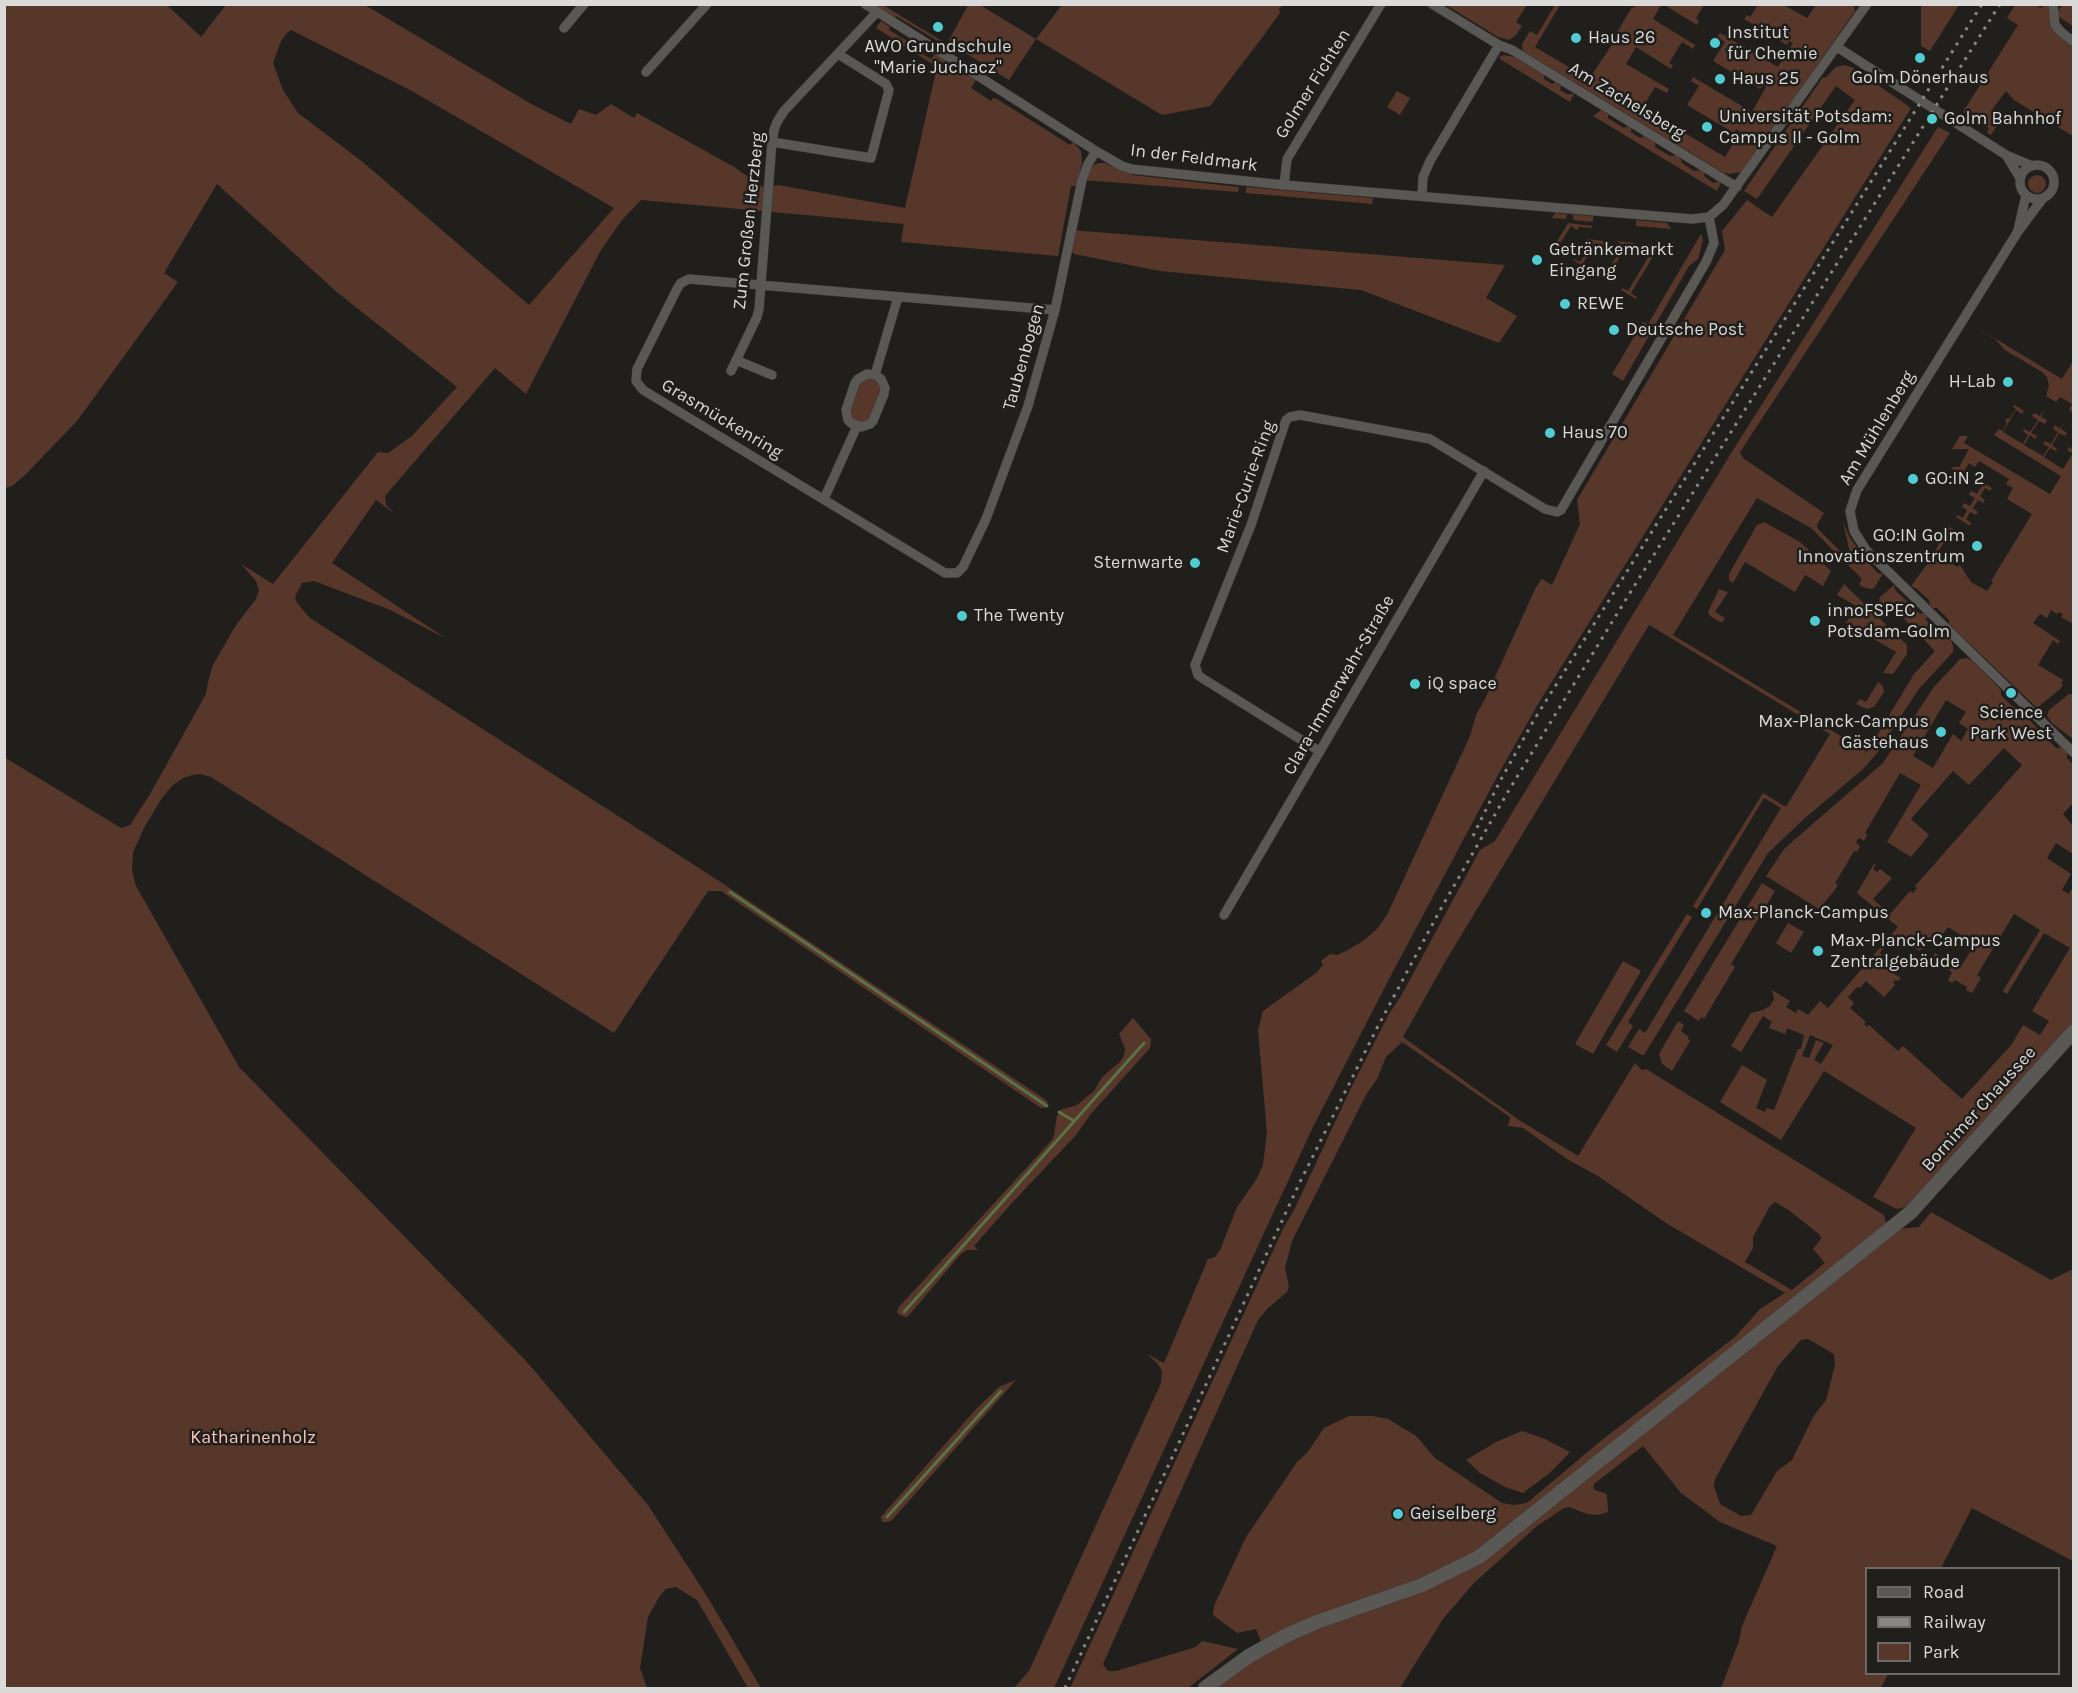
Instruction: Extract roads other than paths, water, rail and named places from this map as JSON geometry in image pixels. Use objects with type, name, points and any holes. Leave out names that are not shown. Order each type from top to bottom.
[{"type":"street","points":[[564,28],[584,4]]},
{"type":"street","points":[[646,72],[707,4]]},
{"type":"street","name":"In der Feldmark","points":[[865,4],[1122,166],[1142,171],[1284,185],[1681,219],[1708,217]]},
{"type":"street","name":"Golmer Fichten","points":[[1284,185],[1287,159],[1381,4]]},
{"type":"street","points":[[1708,217],[1723,205],[1737,187],[1867,4]]},
{"type":"street","points":[[2054,4],[2055,25],[2073,42]]},
{"type":"street","points":[[1422,196],[1423,177],[1430,161],[1499,45],[1436,6]]},
{"type":"street","name":"Zum Großen Herzberg","points":[[731,371],[757,317],[774,130],[784,111],[877,12]]},
{"type":"street","name":"Am Zachelsberg","points":[[1499,45],[1512,50],[1737,187]]},
{"type":"street","name":"Am Mühlenberg","points":[[1837,47],[2006,155],[2032,166],[2045,167],[2053,178],[2053,187],[2017,233],[1857,490],[1850,511],[1854,531],[1866,550],[2073,753]]},
{"type":"street","points":[[772,142],[871,158],[889,90],[886,84],[838,54]]},
{"type":"street","name":"Taubenbogen","points":[[963,567],[986,519],[1013,449],[1044,355],[1082,180],[1096,151]]},
{"type":"street","name":"Am Mühlenberg","points":[[2006,155],[2020,178],[2020,187],[2026,195],[2017,233]]},
{"type":"street","points":[[2020,178],[2023,172],[2032,166]]},
{"type":"street","points":[[2026,195],[2034,199],[2043,198]]},
{"type":"street","name":"Marie-Curie-Ring","points":[[1319,751],[1202,678],[1198,675],[1195,665],[1251,525],[1286,420],[1300,415],[1425,438],[1434,441],[1545,509],[1552,512],[1561,510],[1706,262],[1714,243],[1708,217]]},
{"type":"street","name":"Grasmückenring","points":[[963,567],[957,573],[945,573],[824,500],[643,390],[636,381],[637,369],[681,284],[689,279],[1055,310]]},
{"type":"street","points":[[875,375],[898,297]]},
{"type":"street","points":[[736,360],[771,375]]},
{"type":"street","points":[[867,374],[875,375],[883,383],[884,393],[873,421],[865,426],[857,426],[848,420],[847,405],[858,379],[867,374]]},
{"type":"street","points":[[824,500],[857,426]]},
{"type":"street","name":"Clara-Immerwahr-Straße","points":[[1224,915],[1484,471]]},
{"type":"street","name":"Bornimer Chaussee","points":[[1205,1689],[1249,1656],[1287,1635],[1422,1585],[1479,1557],[1911,1212],[2073,1031]]},
{"type":"waterway","points":[[730,892],[1047,1106]]},
{"type":"waterway","points":[[904,1312],[1144,1043]]},
{"type":"waterway","points":[[1059,1112],[1074,1121]]},
{"type":"waterway","points":[[887,1517],[1001,1391]]},
{"type":"railway","points":[[1473,836],[1534,720],[1982,4]]},
{"type":"railway","points":[[1065,1688],[1300,1182],[1377,1028],[1439,912],[1509,790],[1628,596],[2000,4]]},
{"type":"place","name":"AWO Grundschule \"Marie Juchacz\"","points":[[938,27]]},
{"type":"place","name":"Haus 26","points":[[1576,38]]},
{"type":"place","name":"Institut für Chemie","points":[[1715,43]]},
{"type":"place","name":"Golm Dönerhaus","points":[[1920,58]]},
{"type":"place","name":"Haus 25","points":[[1720,79]]},
{"type":"place","name":"Golm Bahnhof","points":[[1932,119]]},
{"type":"place","name":"Universität Potsdam: Campus II - Golm","points":[[1707,127]]},
{"type":"place","name":"Getränkemarkt Eingang","points":[[1537,260]]},
{"type":"place","name":"REWE","points":[[1565,304]]},
{"type":"place","name":"Deutsche Post","points":[[1614,330]]},
{"type":"place","name":"H-Lab","points":[[2008,382]]},
{"type":"place","name":"Haus 70","points":[[1550,433]]},
{"type":"place","name":"GO:IN 2","points":[[1913,479]]},
{"type":"place","name":"GO:IN Golm Innovationszentrum","points":[[1977,546]]},
{"type":"place","name":"Sternwarte","points":[[1195,563]]},
{"type":"place","name":"The Twenty","points":[[962,616]]},
{"type":"place","name":"innoFSPEC Potsdam-Golm","points":[[1815,621]]},
{"type":"place","name":"iQ space","points":[[1415,684]]},
{"type":"place","name":"Science Park West","points":[[2011,693]]},
{"type":"place","name":"Max-Planck-Campus Gästehaus","points":[[1941,732]]},
{"type":"place","name":"Max-Planck-Campus","points":[[1706,913]]},
{"type":"place","name":"Max-Planck-Campus Zentralgebäude","points":[[1818,951]]},
{"type":"place","name":"Geiselberg","points":[[1398,1514]]},
{"type":"park label","name":"Katharinenholz","points":[[253,1438]]}]
